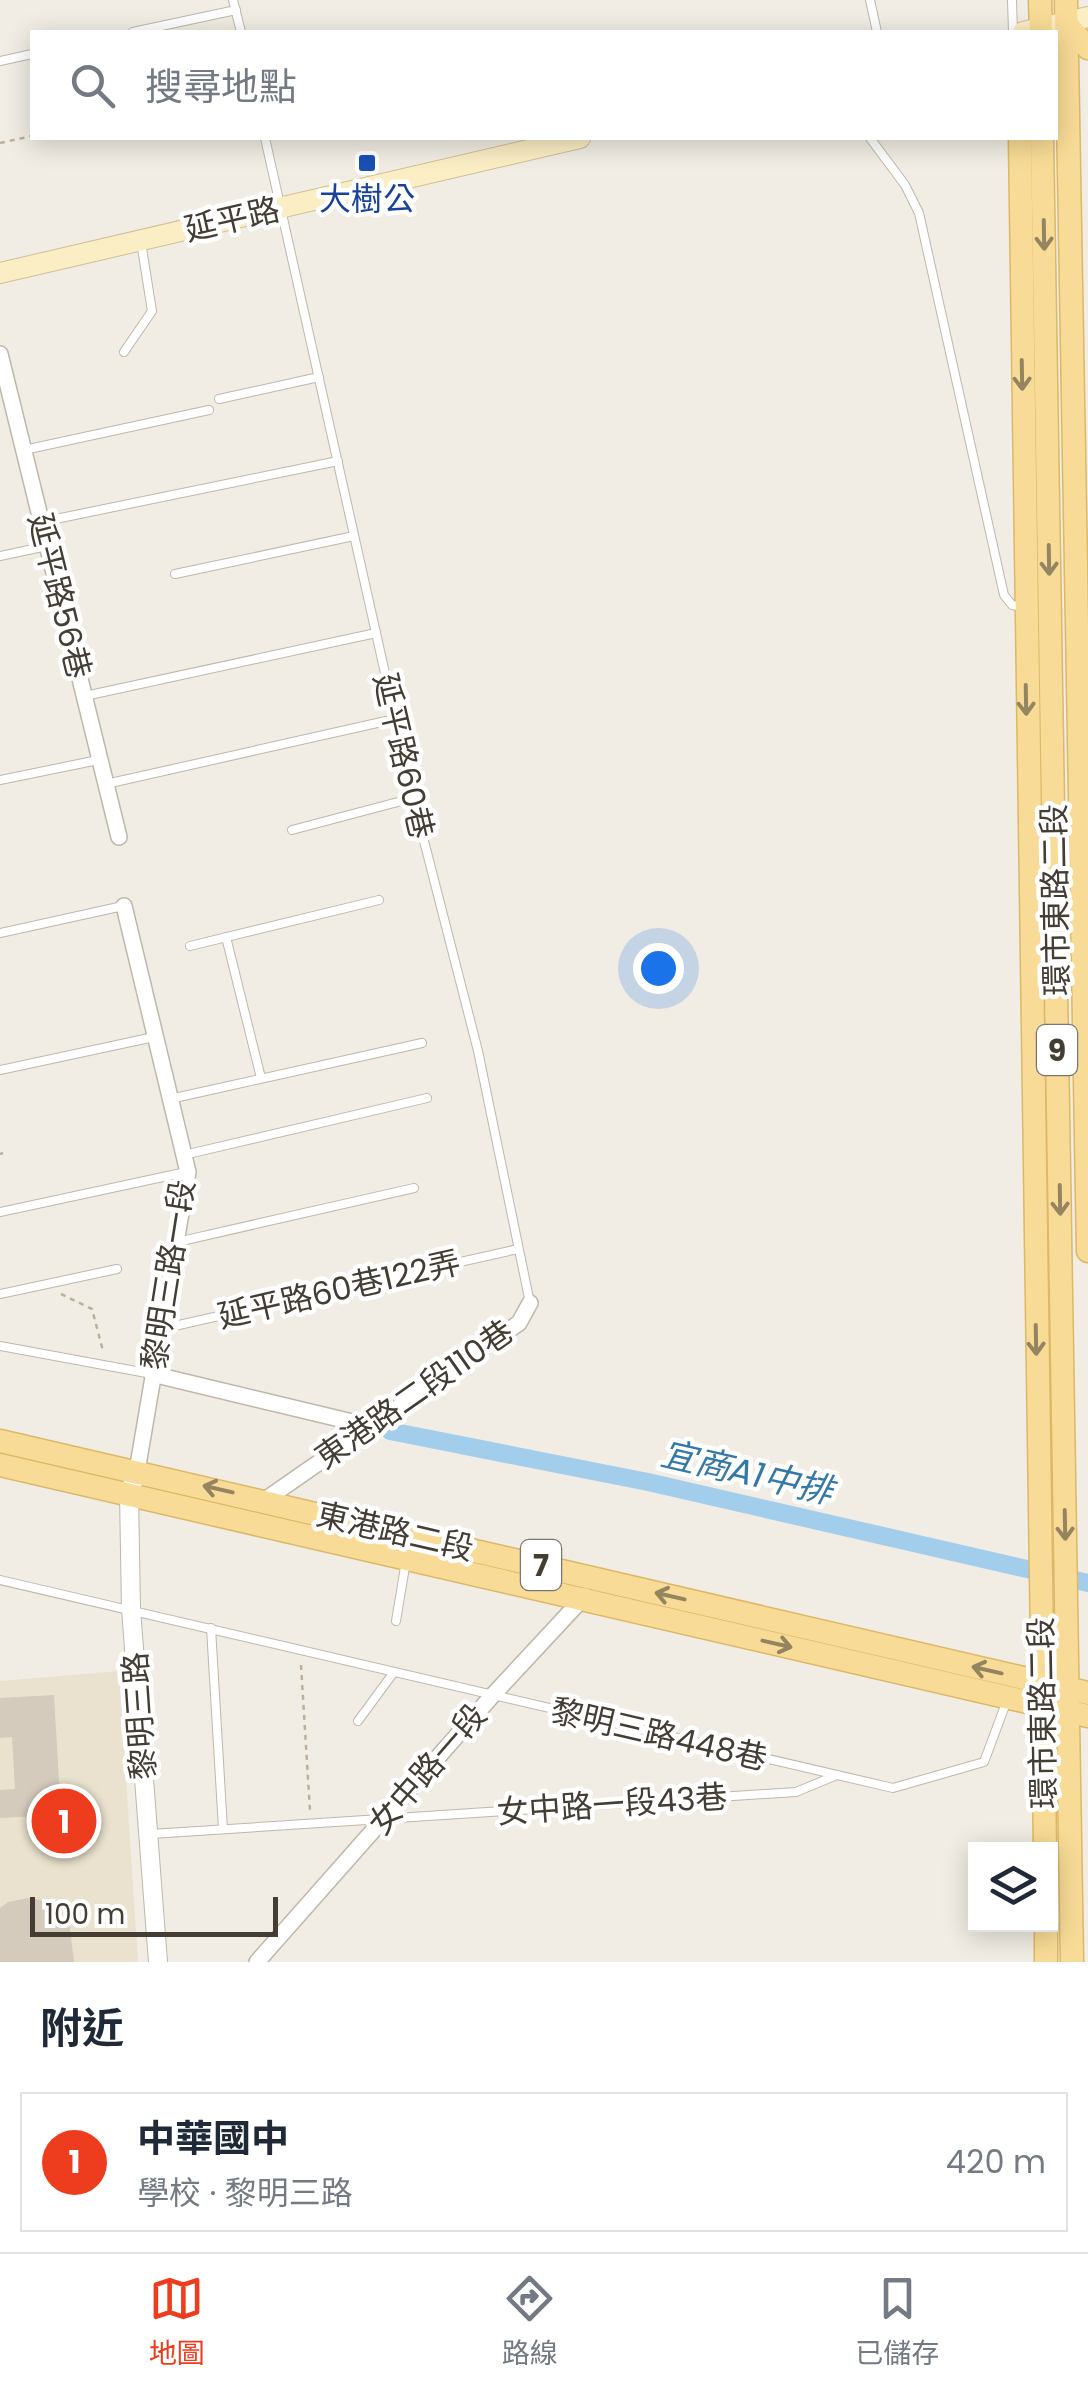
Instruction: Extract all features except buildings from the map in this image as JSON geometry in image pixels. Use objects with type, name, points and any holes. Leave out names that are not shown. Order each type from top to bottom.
[{"type":"main road","points":[[1036,30],[1040,0]]},
{"type":"main road","points":[[1038,30],[1073,14],[1088,48]]},
{"type":"main road","name":"環市東路二段","points":[[1073,14],[1088,1251]]},
{"type":"main road","name":"延平路","points":[[0,273],[571,140]]},
{"type":"main road","name":"環市東路二段","points":[[1020,140],[1045,1842]]},
{"type":"main road","name":"環市東路二段","points":[[1042,140],[1058,1132],[1079,1702],[1079,1841],[1072,1962]]},
{"type":"main road","points":[[1033,1132],[1087,1132]]},
{"type":"main road","name":"東港路二段","points":[[0,1441],[602,1580],[1079,1702]]},
{"type":"main road","name":"東港路二段","points":[[0,1465],[1008,1697],[1042,1694]]},
{"type":"main road","points":[[1046,1932],[1046,1962]]},
{"type":"street","name":"延平路56巷","points":[[0,354],[120,838]]},
{"type":"street","name":"黎明三路一段","points":[[124,906],[186,1164],[137,1471]]},
{"type":"street","name":"東港路二段110巷","points":[[265,1500],[519,1323],[530,1304]]},
{"type":"street","points":[[152,1374],[369,1426]]},
{"type":"street","name":"黎明三路","points":[[137,1471],[129,1494],[131,1610],[158,1962]]},
{"type":"street","points":[[259,1525],[265,1500]]},
{"type":"street","name":"女中路一段","points":[[257,1962],[492,1696],[602,1580]]},
{"type":"lane","points":[[233,0],[241,30]]},
{"type":"lane","points":[[870,0],[877,30]]},
{"type":"lane","points":[[1012,0],[1013,30]]},
{"type":"lane","points":[[142,30],[236,10]]},
{"type":"lane","points":[[0,61],[30,54]]},
{"type":"lane","name":"延平路60巷","points":[[265,140],[413,798],[478,1051],[530,1304]]},
{"type":"lane","points":[[872,140],[906,185],[918,213],[1004,595],[1012,605],[1024,608],[1083,605]]},
{"type":"lane","points":[[124,352],[152,311],[140,240]]},
{"type":"lane","points":[[219,399],[320,377]]},
{"type":"lane","points":[[24,450],[209,410]]},
{"type":"lane","points":[[42,522],[338,461]]},
{"type":"lane","points":[[175,574],[354,536]]},
{"type":"lane","points":[[0,556],[48,546]]},
{"type":"lane","points":[[84,696],[376,633]]},
{"type":"lane","points":[[106,784],[395,719]]},
{"type":"lane","points":[[0,780],[100,759]]},
{"type":"lane","points":[[292,830],[413,798]]},
{"type":"lane","points":[[190,946],[380,900]]},
{"type":"lane","points":[[0,933],[124,906]]},
{"type":"lane","points":[[226,937],[261,1078]]},
{"type":"lane","points":[[0,1070],[154,1037]]},
{"type":"lane","points":[[170,1100],[422,1044]]},
{"type":"lane","points":[[0,1212],[427,1098]]},
{"type":"lane","points":[[176,1242],[414,1188]]},
{"type":"lane","name":"延平路60巷122弄","points":[[160,1329],[518,1249]]},
{"type":"lane","points":[[0,1294],[117,1269]]},
{"type":"lane","points":[[0,1346],[152,1374]]},
{"type":"lane","points":[[396,1621],[406,1559]]},
{"type":"lane","name":"黎明三路448巷","points":[[0,1580],[894,1788],[984,1762],[1008,1697]]},
{"type":"lane","points":[[211,1628],[223,1829]]},
{"type":"lane","points":[[358,1721],[394,1672]]},
{"type":"lane","name":"女中路一段43巷","points":[[147,1834],[796,1792],[836,1775]]},
{"type":"path","points":[[0,143],[30,136]]},
{"type":"path","points":[[44,1285],[92,1309],[107,1367]]},
{"type":"path","points":[[300,1649],[311,1823]]},
{"type":"shaded area","points":[[119,1671],[138,1962],[0,1962],[0,1681]]},
{"type":"waterway","name":"宜商A1中排","points":[[390,1431],[648,1482],[1088,1583]]},
{"type":"place","name":"大樹公","points":[[367,163]]},
{"type":"place","name":"中華國中","points":[[64,1821]]}]
